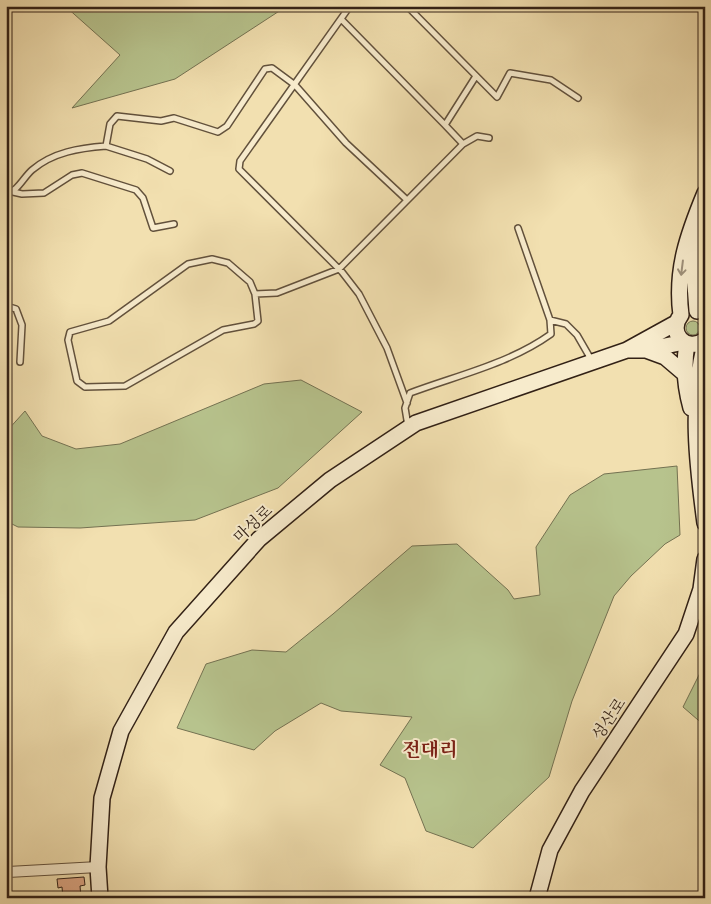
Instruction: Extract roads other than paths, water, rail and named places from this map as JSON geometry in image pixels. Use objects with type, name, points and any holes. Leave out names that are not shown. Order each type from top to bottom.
[{"type":"main road","points":[[702,199],[694,271],[702,312]]},
{"type":"main road","points":[[695,421],[686,390],[685,343],[677,334],[679,290],[685,247],[702,199]]},
{"type":"main road","points":[[694,271],[705,284]]},
{"type":"main road","points":[[647,344],[671,309],[679,290]]},
{"type":"main road","name":"마성로","points":[[100,898],[98,866],[102,798],[121,731],[176,632],[259,540],[330,480],[416,423],[647,344],[691,310],[702,312]]},
{"type":"main road","points":[[647,344],[685,343],[693,345],[705,341]]},
{"type":"main road","points":[[705,341],[698,367],[695,421],[705,524]]},
{"type":"main road","points":[[647,344],[685,374]]},
{"type":"main road","points":[[696,397],[705,370]]},
{"type":"main road","name":"성산로","points":[[537,898],[550,850],[582,791],[686,634],[701,589],[705,559]]},
{"type":"street","points":[[8,872],[98,866]]},
{"type":"lane","points":[[350,6],[240,162],[239,169],[339,269],[359,294],[387,348],[407,403]]},
{"type":"lane","points":[[407,6],[497,97],[510,73],[551,80],[578,98]]},
{"type":"lane","points":[[341,19],[463,144]]},
{"type":"lane","points":[[106,146],[110,124],[117,116],[161,121],[174,118],[218,132],[227,126],[265,69],[272,68],[294,85],[346,143],[407,200]]},
{"type":"lane","points":[[445,125],[476,76]]},
{"type":"lane","points":[[255,294],[277,293],[339,269],[463,144],[477,136],[490,138]]},
{"type":"lane","points":[[13,192],[32,171],[50,158],[81,148],[106,146],[147,159],[170,171]]},
{"type":"lane","points":[[6,194],[13,192],[22,194],[44,193],[72,175],[82,173],[136,190],[143,198],[153,228],[174,224]]},
{"type":"lane","points":[[408,428],[404,408],[410,393],[510,358],[551,334],[550,320],[518,228]]},
{"type":"lane","points":[[212,259],[228,263],[250,282],[255,294],[258,321],[254,324],[223,330],[125,386],[84,387],[77,381],[68,340],[70,332],[109,321],[188,264],[212,259]]},
{"type":"lane","points":[[6,306],[16,309],[22,325],[20,362]]},
{"type":"lane","points":[[550,320],[566,324],[577,336],[592,362]]},
{"type":"district","name":"전대리","points":[[430,750]]}]
